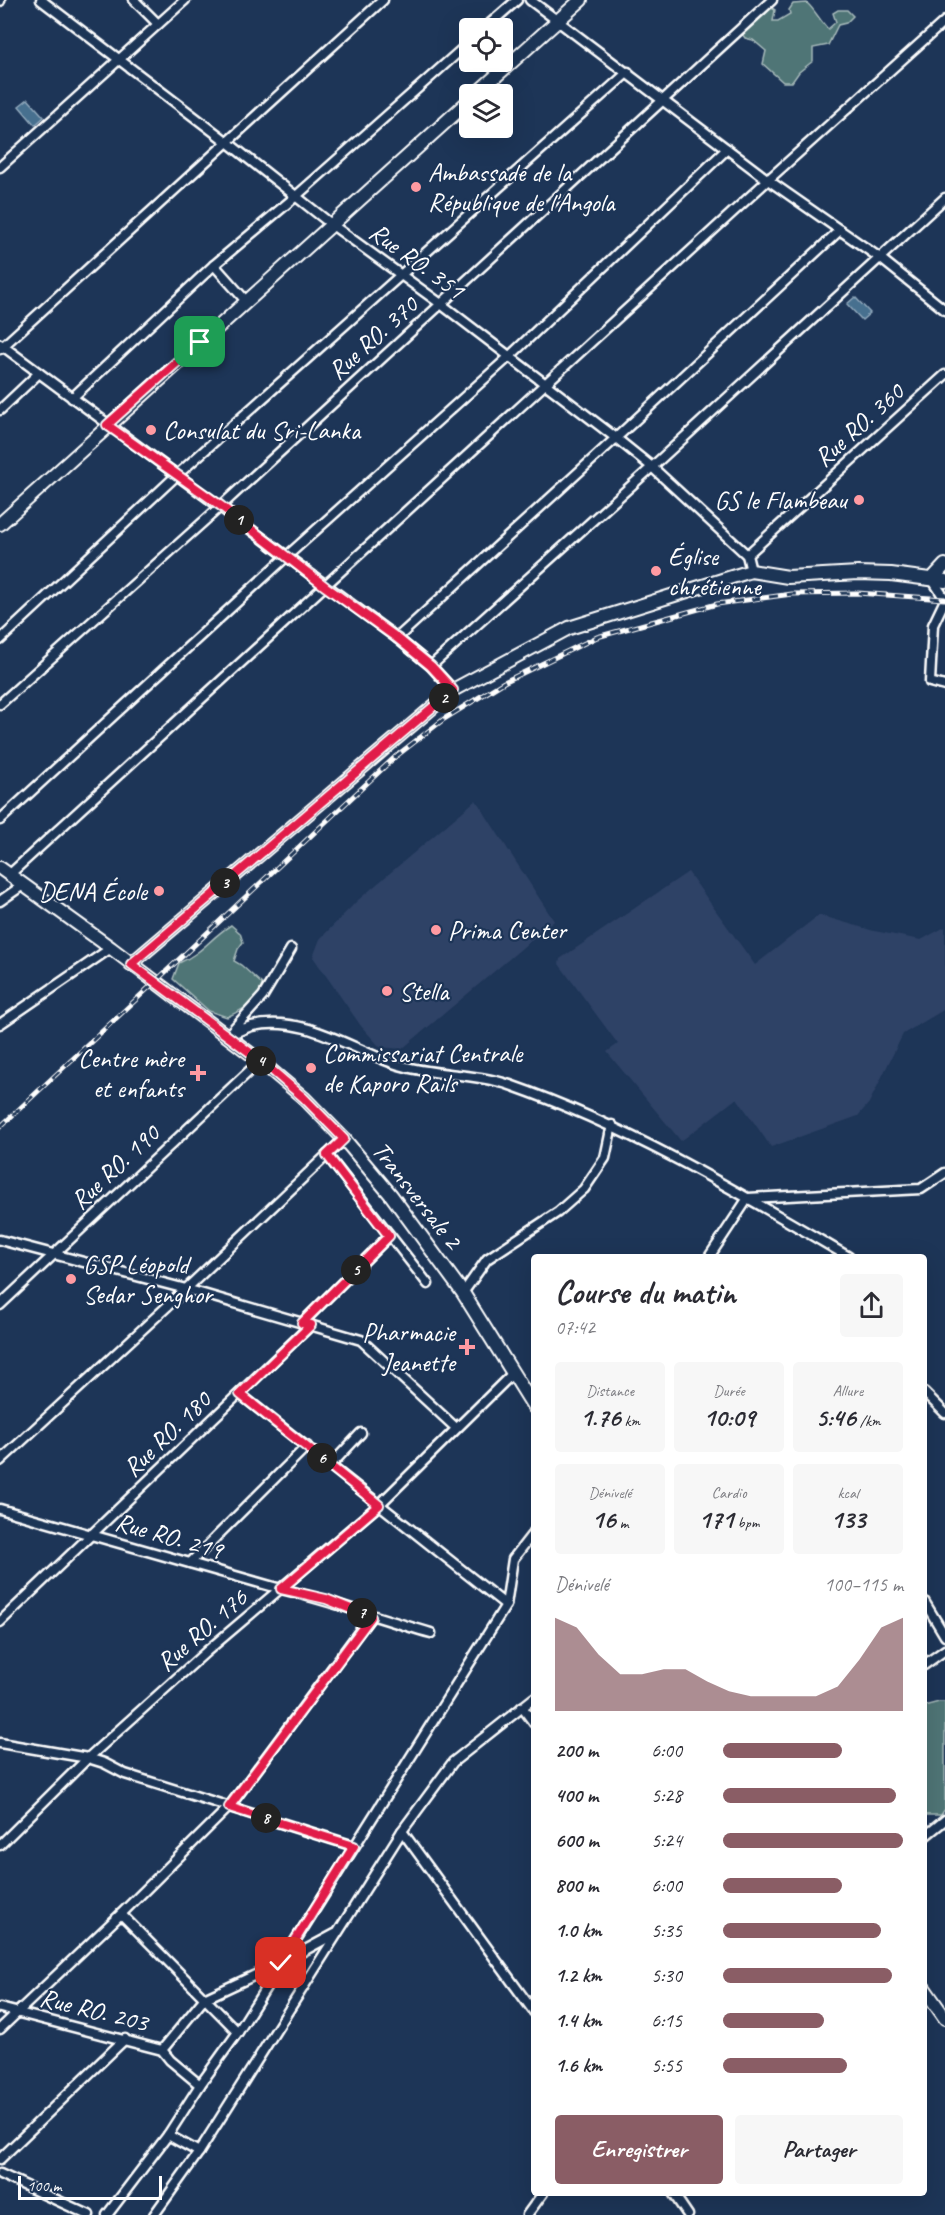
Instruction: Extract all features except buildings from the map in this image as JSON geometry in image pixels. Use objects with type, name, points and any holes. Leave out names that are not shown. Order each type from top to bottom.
[{"type":"street","name":"Rue RO. 351","points":[[41,0],[331,224],[441,304],[616,438],[652,467],[747,555]]},
{"type":"street","points":[[134,0],[158,24]]},
{"type":"street","points":[[0,167],[185,0]]},
{"type":"street","points":[[383,0],[1,346],[397,638],[431,666],[453,690]]},
{"type":"street","points":[[496,18],[517,0]]},
{"type":"street","points":[[530,0],[768,180],[880,258],[945,310]]},
{"type":"street","points":[[487,84],[581,0]]},
{"type":"street","name":"Rue RO. 370","points":[[0,704],[221,506],[772,0]]},
{"type":"street","points":[[5,872],[326,587],[768,180],[945,21]]},
{"type":"street","points":[[72,398],[214,264],[459,52]]},
{"type":"street","points":[[0,640],[177,475],[628,72]]},
{"type":"street","points":[[0,524],[107,425],[459,110]]},
{"type":"street","points":[[0,820],[286,556],[510,356],[727,148]]},
{"type":"street","points":[[431,666],[945,198]]},
{"type":"street","points":[[397,638],[840,230]]},
{"type":"street","points":[[214,264],[246,301]]},
{"type":"street","points":[[0,410],[39,373]]},
{"type":"street","name":"Rue RO. 360","points":[[747,555],[945,375]]},
{"type":"street","points":[[747,555],[751,572]]},
{"type":"street","points":[[932,579],[945,565]]},
{"type":"street","points":[[131,964],[453,690],[569,628],[751,572],[788,577],[858,573],[945,581]]},
{"type":"street","points":[[932,579],[945,599],[933,625],[930,682],[945,686]]},
{"type":"street","name":"Transversale 2","points":[[5,872],[260,1060],[304,1098],[344,1139],[392,1195],[463,1293],[531,1402]]},
{"type":"street","points":[[0,901],[23,885]]},
{"type":"street","points":[[0,1024],[111,948]]},
{"type":"street","points":[[227,1036],[263,996],[291,948]]},
{"type":"street","points":[[227,1036],[252,1026],[282,1023],[313,1029],[383,1060],[403,1066],[508,1084],[612,1125],[748,1198],[844,1254]]},
{"type":"street","name":"Rue RO. 190","points":[[0,1305],[260,1060]]},
{"type":"street","points":[[463,1293],[487,1259],[558,1212],[584,1189],[605,1158],[612,1125]]},
{"type":"street","points":[[0,1461],[344,1139]]},
{"type":"street","points":[[327,1155],[428,1284]]},
{"type":"street","points":[[748,1198],[921,1189],[945,1173]]},
{"type":"street","points":[[711,1254],[748,1198]]},
{"type":"street","name":"Rue RO. 180","points":[[0,1622],[240,1394],[389,1236]]},
{"type":"street","points":[[0,1240],[186,1289],[361,1340],[456,1428]]},
{"type":"street","name":"Rue RO. 176","points":[[0,1845],[88,1758],[207,1651],[379,1505],[512,1374]]},
{"type":"street","points":[[240,1394],[506,1605]]},
{"type":"street","points":[[927,1395],[945,1413]]},
{"type":"street","points":[[330,1466],[361,1433]]},
{"type":"street","points":[[190,1563],[308,1446]]},
{"type":"street","name":"Rue RO. 219","points":[[0,1509],[281,1589],[326,1599],[371,1617],[431,1633]]},
{"type":"street","points":[[107,2215],[168,2134],[238,2032],[506,1605],[513,1559],[531,1536]]},
{"type":"street","points":[[927,1606],[945,1636]]},
{"type":"street","points":[[0,2029],[229,1807],[371,1617]]},
{"type":"street","points":[[927,1663],[945,1650]]},
{"type":"street","points":[[154,2215],[199,2152],[402,1831],[453,1762],[531,1700]]},
{"type":"street","points":[[522,1707],[531,1719]]},
{"type":"street","points":[[0,1743],[88,1758],[125,1774],[354,1846]]},
{"type":"street","points":[[927,1835],[945,1821]]},
{"type":"street","points":[[402,1831],[531,2008]]},
{"type":"street","points":[[121,1914],[238,2032]]},
{"type":"street","points":[[162,2050],[204,1999],[337,1934]]},
{"type":"street","points":[[927,1992],[945,2018]]},
{"type":"street","name":"Rue RO. 203","points":[[0,2008],[162,2050],[170,2060],[200,2085]]},
{"type":"street","points":[[0,2159],[125,2039]]},
{"type":"street","points":[[168,2134],[199,2152]]},
{"type":"street","points":[[0,2174],[89,2215]]},
{"type":"street","points":[[527,2215],[541,2196]]},
{"type":"street","points":[[675,2196],[688,2215]]},
{"type":"shaded area","points":[[28,99],[44,117],[35,125],[19,106]]},
{"type":"shaded area","points":[[855,297],[870,313],[862,320],[847,304]]},
{"type":"shaded area","name":"Prima Center","points":[[476,800],[554,921],[402,1049],[380,1047],[361,1026],[313,957],[320,939],[357,901]]},
{"type":"shaded area","points":[[688,872],[755,965],[819,915],[874,931],[921,940],[945,927],[945,1009],[903,1034],[869,1103],[858,1116],[771,1147],[737,1098],[681,1141],[607,1052],[618,1044],[559,964],[560,959]]},
{"type":"green space","points":[[807,3],[828,29],[836,22],[833,13],[838,10],[847,10],[853,16],[846,23],[838,25],[828,45],[813,48],[813,61],[799,72],[792,82],[783,82],[763,64],[766,51],[742,34],[744,29],[758,20],[759,16],[770,7],[775,10],[773,21],[778,21],[790,14],[789,10],[793,4]]},
{"type":"green space","points":[[231,925],[240,933],[243,942],[234,961],[262,984],[254,1001],[227,1017],[209,1011],[173,979],[179,963],[195,954]]},
{"type":"green space","points":[[945,1702],[945,1809],[941,1815],[927,1815],[927,1705]]},
{"type":"railway","points":[[0,1127],[395,757],[444,719],[504,682],[597,637],[717,604],[792,594],[857,593],[945,599]]},
{"type":"place","name":"Ambassade de la République de l'Angola","points":[[416,187]]},
{"type":"place","name":"Consulat du Sri-Lanka","points":[[151,430]]},
{"type":"place","name":"GS le Flambeau","points":[[859,500]]},
{"type":"place","name":"Église chrétienne","points":[[656,571]]},
{"type":"place","name":"DENA École","points":[[159,891]]},
{"type":"place","name":"Prima Center","points":[[436,930]]},
{"type":"place","name":"Stella","points":[[387,991]]},
{"type":"place","name":"Commissariat Centrale de Kaporo Rails","points":[[311,1068]]},
{"type":"place","name":"Centre mère et enfants","points":[[198,1073]]},
{"type":"place","name":"GSP Léopold Sedar Senghor","points":[[71,1279]]},
{"type":"place","name":"Pharmacie Jeanette","points":[[467,1347]]},
{"type":"route","points":[[200,342],[107,425],[221,506],[326,587],[397,638],[431,666],[453,690],[131,964],[260,1060],[304,1098],[344,1139],[327,1155],[389,1236],[302,1323],[311,1325],[240,1394],[379,1505],[281,1589],[326,1599],[371,1617],[229,1807],[354,1846],[281,1963]]}]
